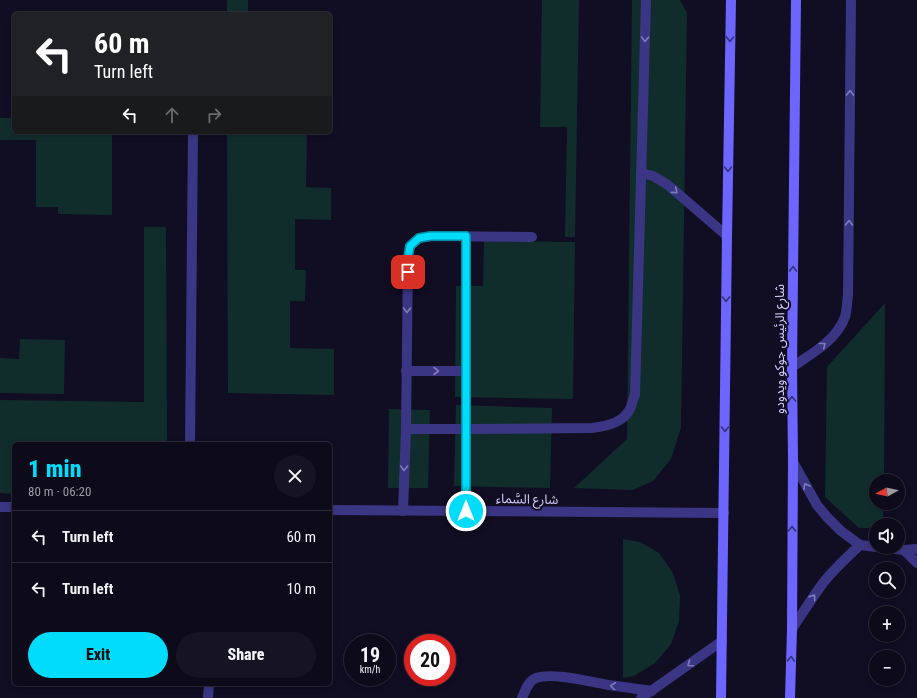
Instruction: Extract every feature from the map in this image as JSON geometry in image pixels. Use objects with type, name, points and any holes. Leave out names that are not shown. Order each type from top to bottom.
[{"type":"street","points":[[406,429],[592,428],[608,426],[621,419],[630,409],[635,395],[646,0]]},
{"type":"street","points":[[722,698],[731,0]]},
{"type":"street","name":"شارع الرئيس جوكو ويدودو","points":[[790,698],[792,630],[792,368],[796,0]]},
{"type":"street","points":[[792,368],[826,344],[836,332],[845,316],[848,295],[851,0]]},
{"type":"street","points":[[190,442],[193,134]]},
{"type":"street","points":[[641,173],[653,176],[668,185],[727,236]]},
{"type":"street","points":[[403,510],[406,429],[408,258],[410,246],[419,238],[431,236],[532,237]]},
{"type":"street","points":[[466,236],[466,511]]},
{"type":"street","points":[[406,371],[466,371]]},
{"type":"street","points":[[793,462],[817,505],[827,518],[860,545],[869,546]]},
{"type":"street","points":[[0,507],[12,507]]},
{"type":"street","name":"شارع السَّماء","points":[[332,510],[724,513]]},
{"type":"street","points":[[792,630],[824,582],[841,562],[860,545]]},
{"type":"street","points":[[905,550],[917,549]]},
{"type":"street","points":[[905,551],[917,563]]},
{"type":"street","points":[[641,698],[722,641]]},
{"type":"street","points":[[522,698],[526,687],[530,682],[535,678],[546,676],[652,691]]},
{"type":"street","points":[[208,698],[209,686]]},
{"type":"green space","points":[[227,0],[248,0],[248,12],[227,12]]},
{"type":"green space","points":[[542,0],[579,0],[575,237],[565,237],[567,127],[540,127]]},
{"type":"green space","points":[[632,0],[680,0],[687,13],[681,428],[671,459],[653,481],[633,490],[574,488],[627,439]]},
{"type":"green space","points":[[0,118],[12,118],[12,134],[112,134],[112,215],[58,214],[58,207],[36,207],[36,140],[0,140]]},
{"type":"green space","points":[[227,134],[307,134],[306,187],[331,188],[331,220],[295,219],[295,270],[306,270],[305,301],[290,301],[290,348],[334,349],[334,395],[228,393]]},
{"type":"green space","points":[[144,227],[166,227],[167,442],[12,442],[12,494],[0,493],[0,400],[144,402]]},
{"type":"green space","points":[[484,241],[575,242],[573,399],[455,397],[456,286],[483,286]]},
{"type":"green space","points":[[885,303],[884,474],[869,474],[869,510],[883,510],[883,518],[869,518],[869,528],[859,528],[825,497],[827,367]]},
{"type":"green space","points":[[20,339],[65,340],[64,394],[0,393],[0,358],[19,359]]},
{"type":"green space","points":[[456,405],[552,408],[550,488],[454,486]]},
{"type":"green space","points":[[389,409],[430,410],[428,488],[388,488]]},
{"type":"green space","points":[[623,539],[640,542],[659,553],[673,573],[680,596],[679,621],[671,644],[655,663],[634,676],[623,678]]},
{"type":"route","points":[[408,272],[410,246],[419,238],[431,236],[466,236],[466,511]]}]
